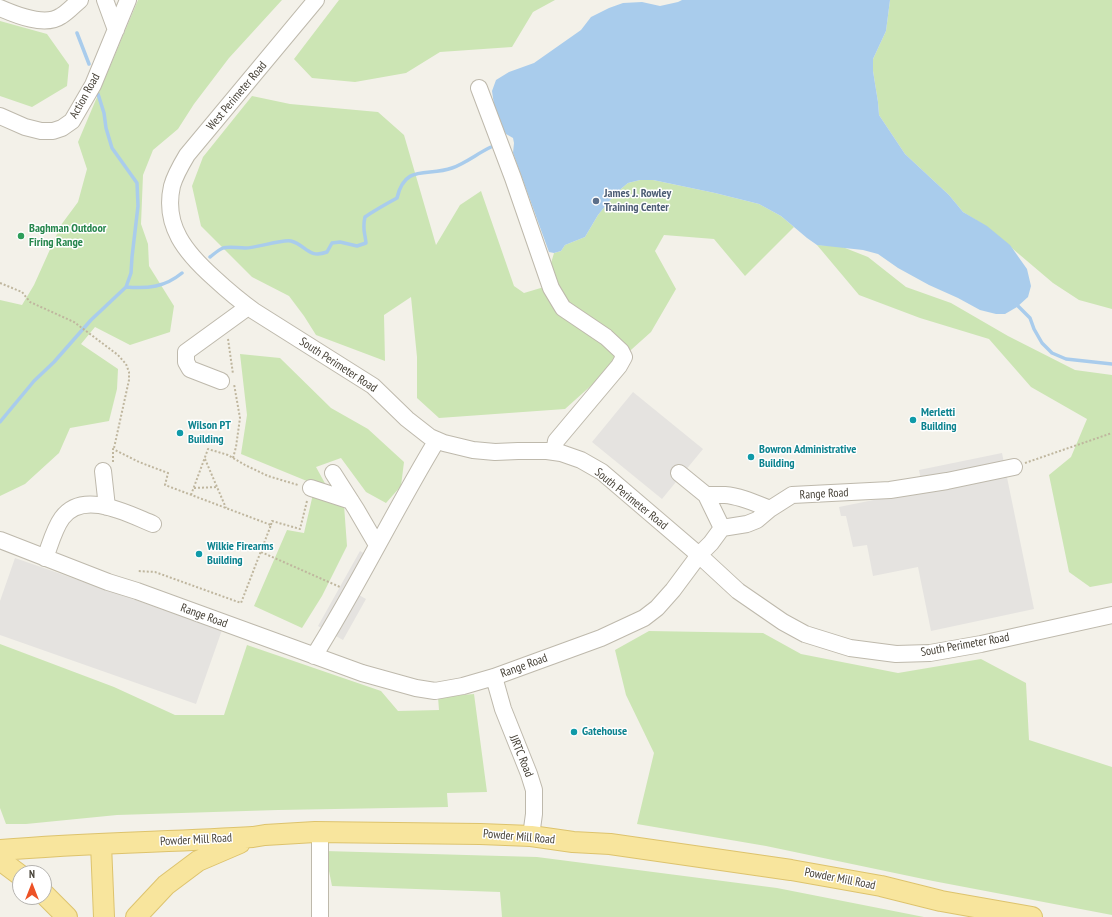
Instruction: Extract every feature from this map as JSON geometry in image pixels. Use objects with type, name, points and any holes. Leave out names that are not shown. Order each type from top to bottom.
[{"type":"main road","name":"Powder Mill Road","points":[[0,850],[75,844],[253,837],[320,832],[531,836],[573,842],[610,844],[792,870],[881,886],[941,901],[1032,917]]},
{"type":"main road","points":[[136,917],[166,885],[198,861],[253,837]]},
{"type":"main road","points":[[101,844],[104,917]]},
{"type":"main road","points":[[0,862],[12,869]]},
{"type":"main road","points":[[52,902],[67,917]]},
{"type":"lane","points":[[0,8],[22,17],[49,21],[60,17],[80,0]]},
{"type":"lane","points":[[105,0],[116,30]]},
{"type":"lane","name":"Action Road","points":[[0,116],[25,127],[41,131],[53,131],[62,128],[72,121],[93,85],[128,0]]},
{"type":"lane","name":"West Perimeter Road","points":[[171,198],[172,186],[176,174],[186,156],[316,0]]},
{"type":"lane","points":[[479,88],[513,178],[551,288],[563,308],[606,337],[621,351],[624,357],[556,441],[554,452]]},
{"type":"lane","name":"South Perimeter Road","points":[[171,198],[171,215],[175,229],[182,243],[201,267],[248,307],[373,386],[407,419],[430,436],[444,443],[473,450],[494,452],[518,450],[554,452],[573,457],[602,472],[699,555],[738,591],[783,622],[805,634],[833,643],[864,650],[896,654],[942,651],[981,644],[1112,615]]},
{"type":"lane","points":[[229,380],[190,369],[186,362],[186,352],[248,307]]},
{"type":"lane","points":[[314,656],[334,624],[376,545],[437,440]]},
{"type":"lane","name":"Range Road","points":[[0,540],[45,558],[362,673],[416,688],[435,691],[463,686],[494,677],[601,638],[644,618],[658,608],[722,528],[748,524],[757,520],[770,509],[792,495],[890,490],[947,481],[1014,466]]},
{"type":"lane","points":[[107,507],[108,468]]},
{"type":"lane","points":[[333,473],[376,545]]},
{"type":"lane","points":[[679,473],[706,495],[722,528]]},
{"type":"lane","points":[[311,488],[350,501]]},
{"type":"lane","points":[[706,495],[725,495],[736,497],[770,509]]},
{"type":"lane","points":[[45,558],[61,519],[68,511],[84,504],[107,507],[153,524]]},
{"type":"lane","name":"JJRTC Road","points":[[494,677],[503,709],[534,790],[534,814],[531,836]]},
{"type":"lane","points":[[320,832],[320,917]]},
{"type":"path","points":[[0,283],[22,292],[30,302],[74,322],[118,355],[126,364],[129,372],[129,380],[108,468]]},
{"type":"path","points":[[226,322],[229,353],[229,380],[240,418],[233,458]]},
{"type":"path","points":[[1014,466],[1112,434]]},
{"type":"path","points":[[113,449],[139,462],[168,473],[165,485],[271,525]]},
{"type":"path","points":[[138,571],[155,572],[241,603],[272,521],[300,529],[311,488],[268,476],[228,455],[208,449],[191,495]]},
{"type":"path","points":[[205,458],[226,508]]},
{"type":"path","points":[[193,488],[217,487]]},
{"type":"path","points":[[261,552],[351,592]]},
{"type":"green space","points":[[138,0],[282,0],[229,58],[194,104],[178,129],[153,150],[143,175],[141,224],[148,244],[149,266],[174,306],[170,332],[130,345],[95,327],[81,344],[118,369],[117,389],[109,421],[70,428],[59,453],[25,484],[0,496],[0,300],[22,305],[34,285],[61,225],[78,202],[87,169],[78,142]]},
{"type":"green space","points":[[339,0],[555,0],[533,12],[512,47],[440,52],[406,73],[355,82],[312,78],[294,59]]},
{"type":"green space","points":[[890,0],[1112,0],[1112,309],[1079,300],[1053,283],[987,227],[963,212],[949,195],[905,154],[879,115],[873,71],[873,59],[886,31]]},
{"type":"green space","points":[[0,21],[47,34],[69,65],[67,86],[32,107],[0,96]]},
{"type":"green space","points":[[252,96],[290,104],[378,112],[404,135],[436,245],[460,205],[481,191],[514,286],[524,293],[544,287],[554,253],[561,251],[565,245],[585,237],[598,215],[616,193],[628,183],[640,180],[653,180],[759,204],[781,216],[794,227],[745,276],[714,239],[664,235],[655,251],[676,289],[651,332],[565,409],[439,418],[417,398],[417,357],[411,297],[384,315],[385,361],[316,335],[289,296],[252,277],[201,226],[192,186],[203,157]]},
{"type":"green space","points":[[817,245],[840,246],[868,257],[906,287],[951,303],[1008,336],[1075,370],[1112,375],[1112,583],[1090,587],[1069,572],[1049,475],[1071,457],[1087,419],[1031,387],[989,339],[920,318],[859,295]]},
{"type":"green space","points":[[240,354],[280,358],[331,408],[368,429],[404,462],[401,486],[386,503],[366,492],[341,458],[316,467],[327,487],[319,486],[241,454],[247,415]]},
{"type":"green space","points":[[313,494],[344,505],[347,546],[322,596],[302,628],[254,606],[287,530],[304,533]]},
{"type":"green space","points":[[649,631],[763,633],[801,654],[898,673],[981,659],[1026,683],[1029,740],[1112,767],[1112,915],[933,881],[766,846],[637,824],[654,753],[626,695],[615,650]]},
{"type":"green space","points":[[0,644],[114,687],[175,715],[224,715],[247,645],[381,691],[398,711],[439,710],[438,697],[474,694],[487,792],[447,793],[448,807],[117,815],[26,824],[6,824],[0,808]]},
{"type":"green space","points":[[325,851],[537,857],[777,888],[924,917],[502,917],[500,892],[332,886]]},
{"type":"shaded area","points":[[633,392],[703,449],[662,499],[592,442]]},
{"type":"shaded area","points":[[1002,453],[1034,609],[931,631],[918,567],[873,576],[867,545],[853,547],[846,516],[841,516],[839,507],[923,490],[919,470]]},
{"type":"shaded area","points":[[360,551],[369,556],[350,590],[366,599],[343,640],[318,626]]},
{"type":"shaded area","points":[[15,558],[222,630],[196,704],[0,635],[0,601]]},
{"type":"water","points":[[682,0],[890,0],[886,31],[873,59],[873,71],[879,115],[905,154],[949,195],[963,212],[987,226],[1010,245],[1027,269],[1031,286],[1028,297],[1017,307],[1005,314],[996,314],[980,310],[898,268],[878,254],[863,250],[817,245],[781,216],[759,204],[653,180],[640,180],[628,183],[616,193],[598,215],[585,237],[565,245],[561,251],[554,253],[549,252],[513,153],[513,138],[506,134],[503,129],[494,105],[492,91],[496,80],[509,72],[534,63],[581,30],[591,17],[609,8],[623,3],[642,2],[660,6]]},
{"type":"waterway","points":[[77,33],[89,64]]},
{"type":"waterway","points":[[0,422],[34,381],[54,362],[91,320],[126,287],[131,273],[138,206],[137,183],[112,148],[98,94]]},
{"type":"waterway","points":[[210,257],[226,247],[250,248],[287,241],[296,243],[315,254],[327,252],[332,243],[340,242],[357,246],[366,243],[364,228],[365,217],[397,198],[401,187],[406,180],[418,173],[452,168],[491,147]]},
{"type":"waterway","points":[[126,287],[142,288],[156,286],[176,278],[182,273]]},
{"type":"waterway","points":[[1015,303],[1030,318],[1042,343],[1052,353],[1066,359],[1112,364]]},
{"type":"place","name":"James J. Rowley Training Center","points":[[596,201]]},
{"type":"place","name":"Baghman Outdoor Firing Range","points":[[21,236]]},
{"type":"place","name":"Merletti Building","points":[[913,420]]},
{"type":"place","name":"Wilson PT Building","points":[[180,433]]},
{"type":"place","name":"Bowron Administrative Building","points":[[751,457]]},
{"type":"place","name":"Wilkie Firearms Building","points":[[199,554]]},
{"type":"place","name":"Gatehouse","points":[[574,732]]}]
